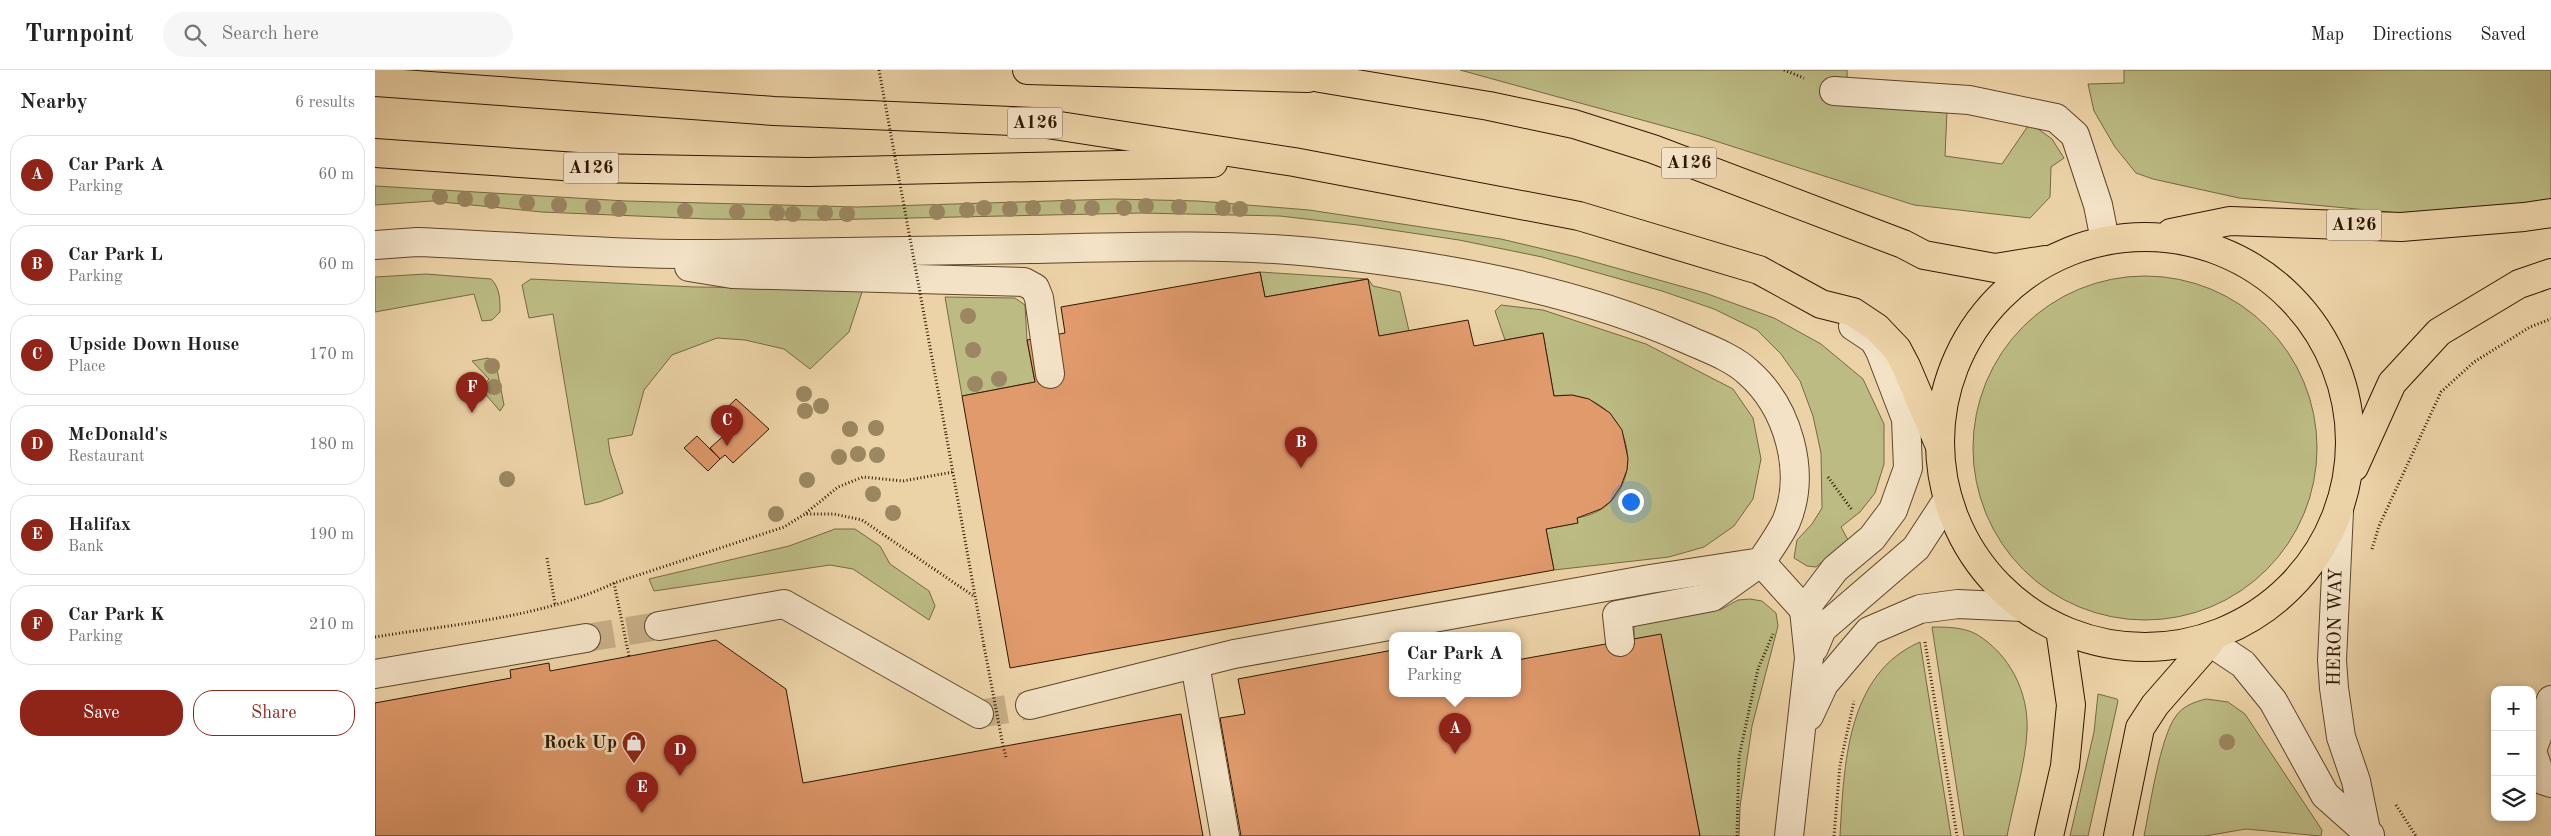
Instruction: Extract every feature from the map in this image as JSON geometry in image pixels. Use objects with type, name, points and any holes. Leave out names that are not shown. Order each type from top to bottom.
[{"type":"main road","name":"A126","points":[[1027,70],[1320,78]]},
{"type":"main road","name":"A126","points":[[1290,70],[1320,78],[1489,106],[1574,124],[1653,149],[1903,244],[1924,255],[1995,268],[2050,259]]},
{"type":"main road","name":"A126","points":[[375,82],[774,111],[1034,122],[1294,162],[1579,216],[1759,270],[1821,304],[1853,312],[1877,328],[1897,349],[1907,366],[1939,444]]},
{"type":"main road","name":"A126","points":[[375,153],[592,168],[808,172],[1294,162]]},
{"type":"main road","name":"A126","points":[[2157,236],[2230,221],[2401,226],[2524,217],[2551,213]]},
{"type":"main road","points":[[2119,836],[2140,728],[2155,705],[2210,642],[2272,604],[2312,562],[2339,511],[2346,485],[2351,438],[2344,390],[2332,356],[2297,303],[2241,258],[2218,248],[2157,236],[2105,240],[2050,259],[2030,271],[1981,319],[1949,381],[1942,408],[1939,444],[1941,471],[1948,499],[1958,527],[2001,589],[2022,607],[2060,629],[2086,639],[2115,645],[2169,646],[2210,642]]},
{"type":"main road","points":[[2346,485],[2392,383],[2439,332],[2519,284],[2551,273]]},
{"type":"main road","points":[[2049,836],[2065,766],[2071,705],[2060,629]]},
{"type":"street","points":[[1835,90],[1969,100],[2056,118],[2075,135],[2098,205],[2105,240]]},
{"type":"street","points":[[375,245],[417,242],[709,254],[1194,247],[1310,252],[1419,266],[1526,288],[1602,308],[1661,328],[1710,350],[1747,371],[1778,407],[1791,444],[1796,479],[1786,522],[1761,562],[1712,597],[1617,615],[1620,642]]},
{"type":"street","points":[[585,250],[732,274],[1024,282],[1035,288],[1039,298],[1050,374]]},
{"type":"street","points":[[1789,836],[1798,740],[1813,620],[1835,569],[1872,538],[1893,510],[1908,468],[1906,419],[1880,351],[1874,340],[1821,304]]},
{"type":"street","points":[[1813,620],[1916,548],[1948,499]]},
{"type":"street","name":"HERON WAY","points":[[2339,511],[2333,660],[2334,688],[2341,736],[2357,781],[2368,833]]},
{"type":"street","points":[[1761,562],[1813,620]]},
{"type":"street","points":[[1030,705],[1234,654],[1640,581],[1761,562]]},
{"type":"street","points":[[659,626],[783,604],[979,714]]},
{"type":"street","points":[[1798,740],[1824,684],[1869,631],[1920,609],[1958,604],[2022,607]]},
{"type":"street","points":[[375,674],[586,638]]},
{"type":"street","name":"HERON WAY","points":[[2210,642],[2243,664],[2273,701],[2325,795],[2368,833]]},
{"type":"street","points":[[1195,664],[1225,836]]},
{"type":"street","points":[[2536,739],[2551,700]]},
{"type":"street","points":[[2536,762],[2542,780],[2551,783]]},
{"type":"path","points":[[879,70],[1005,757]]},
{"type":"path","points":[[2371,555],[2379,526],[2441,392],[2475,362],[2530,326],[2551,319]]},
{"type":"path","points":[[375,638],[505,616],[584,598],[614,583],[784,527],[805,514],[837,487],[863,477],[903,482],[953,472]]},
{"type":"path","points":[[805,514],[834,514],[862,520],[975,597]]},
{"type":"path","points":[[547,558],[555,604]]},
{"type":"path","points":[[614,583],[629,656]]},
{"type":"path","points":[[1920,609],[1957,836]]},
{"type":"path","points":[[1737,836],[1739,757],[1758,669],[1773,633],[1773,626]]},
{"type":"path","points":[[1834,836],[1840,765],[1855,699]]},
{"type":"path","points":[[2393,801],[2416,836]]},
{"type":"shaded area","points":[[1460,70],[1847,70],[1848,105],[1947,111],[1945,156],[2002,164],[2030,123],[2052,139],[2064,158],[2051,167],[2050,197],[2030,218],[1914,205],[1700,136]]},
{"type":"shaded area","points":[[2124,70],[2551,70],[2551,204],[2421,215],[2239,198],[2153,179],[2136,173],[2115,147],[2094,111],[2088,84],[2124,83]]},
{"type":"shaded area","points":[[375,186],[626,201],[858,207],[1114,199],[1198,201],[1309,210],[1501,239],[1577,257],[1705,293],[1774,318],[1821,344],[1863,379],[1884,424],[1884,464],[1875,493],[1860,512],[1841,527],[1848,540],[1816,567],[1807,566],[1794,558],[1797,540],[1812,524],[1822,508],[1821,453],[1813,416],[1800,381],[1781,354],[1757,330],[1714,309],[1662,291],[1542,257],[1459,240],[1280,216],[1141,213],[819,220],[708,219],[542,212],[432,201],[375,205]]},
{"type":"shaded area","points":[[1260,272],[1368,279],[1373,286],[1400,292],[1409,331],[1379,336],[1367,279],[1265,297]]},
{"type":"shaded area","points":[[426,274],[491,279],[498,290],[500,312],[492,320],[482,321],[474,294],[375,312],[375,277]]},
{"type":"shaded area","points":[[2145,276],[2179,279],[2211,289],[2241,305],[2267,326],[2288,352],[2304,382],[2314,414],[2317,448],[2314,482],[2304,514],[2288,544],[2267,570],[2241,591],[2211,607],[2179,617],[2145,620],[2111,617],[2079,607],[2049,591],[2023,570],[2002,544],[1986,514],[1976,482],[1973,448],[1976,414],[1986,382],[2002,352],[2023,326],[2049,305],[2079,289],[2111,279]]},
{"type":"shaded area","points":[[531,279],[695,287],[863,289],[849,332],[810,369],[784,349],[745,340],[717,338],[672,355],[644,390],[632,435],[608,439],[610,453],[623,493],[585,505],[553,314],[529,318],[522,285]]},
{"type":"shaded area","points":[[945,297],[1015,298],[1025,305],[1027,340],[1035,382],[962,396]]},
{"type":"shaded area","points":[[1501,305],[1543,310],[1646,344],[1733,389],[1753,418],[1761,459],[1753,499],[1734,526],[1704,547],[1669,557],[1554,570],[1546,529],[1577,523],[1577,518],[1602,509],[1619,492],[1627,471],[1627,448],[1619,426],[1604,409],[1582,398],[1554,396],[1543,333],[1505,340],[1495,311]]},
{"type":"shaded area","points":[[488,358],[496,364],[504,405],[500,411],[480,388],[489,379],[472,361]]},
{"type":"shaded area","points":[[835,529],[855,529],[880,546],[890,564],[929,591],[935,606],[929,620],[853,569],[830,565],[654,591],[649,579],[789,546]]},
{"type":"shaded area","points":[[1738,600],[1762,601],[1776,613],[1778,626],[1752,726],[1740,807],[1739,836],[1700,836],[1661,635],[1634,639],[1634,622],[1694,603],[1720,610]]},
{"type":"shaded area","points":[[1932,627],[1966,630],[1988,642],[2008,663],[2021,689],[2027,717],[2026,743],[2007,836],[1964,836]]},
{"type":"shaded area","points":[[1920,642],[1951,836],[1840,836],[1848,752],[1854,725],[1863,699],[1877,676],[1895,657]]},
{"type":"shaded area","points":[[2098,694],[2117,699],[2118,701],[2088,836],[2070,836],[2094,732]]},
{"type":"shaded area","points":[[2206,699],[2228,702],[2245,714],[2322,830],[2321,836],[2246,829],[2205,836],[2144,836],[2160,756],[2170,726],[2185,707]]},
{"type":"building","points":[[1260,272],[1265,297],[1368,279],[1379,336],[1468,320],[1474,346],[1543,333],[1554,396],[1572,395],[1589,399],[1610,413],[1622,430],[1628,458],[1627,470],[1621,486],[1611,501],[1601,509],[1577,518],[1578,523],[1546,529],[1554,570],[1010,668],[962,396],[1035,382],[1027,340],[1065,333],[1061,307]]},
{"type":"building","points":[[736,399],[769,429],[733,463],[725,455],[720,459],[710,448],[728,432],[715,419]]},
{"type":"building","points":[[697,436],[720,459],[708,471],[684,448]]},
{"type":"building","points":[[1661,634],[1700,836],[1241,836],[1220,718],[1245,714],[1238,679],[1389,651],[1389,697],[1521,697],[1521,659]]},
{"type":"building","points":[[716,640],[786,689],[803,783],[1181,714],[1203,836],[375,836],[375,703],[511,678],[510,670],[549,663],[550,671]]},
{"type":"tunnel","points":[[586,638],[659,626]]},
{"type":"tunnel","points":[[979,714],[1030,705]]},
{"type":"place","name":"Car Park K","points":[[472,413]]},
{"type":"place","name":"Upside Down House","points":[[727,446]]},
{"type":"place","name":"Car Park L","points":[[1301,468]]},
{"type":"place","name":"Car Park A","points":[[1455,754]]},
{"type":"place","name":"Rock Up","points":[[634,764]]},
{"type":"place","name":"McDonald's","points":[[680,776]]},
{"type":"place","name":"Halifax","points":[[642,813]]}]
